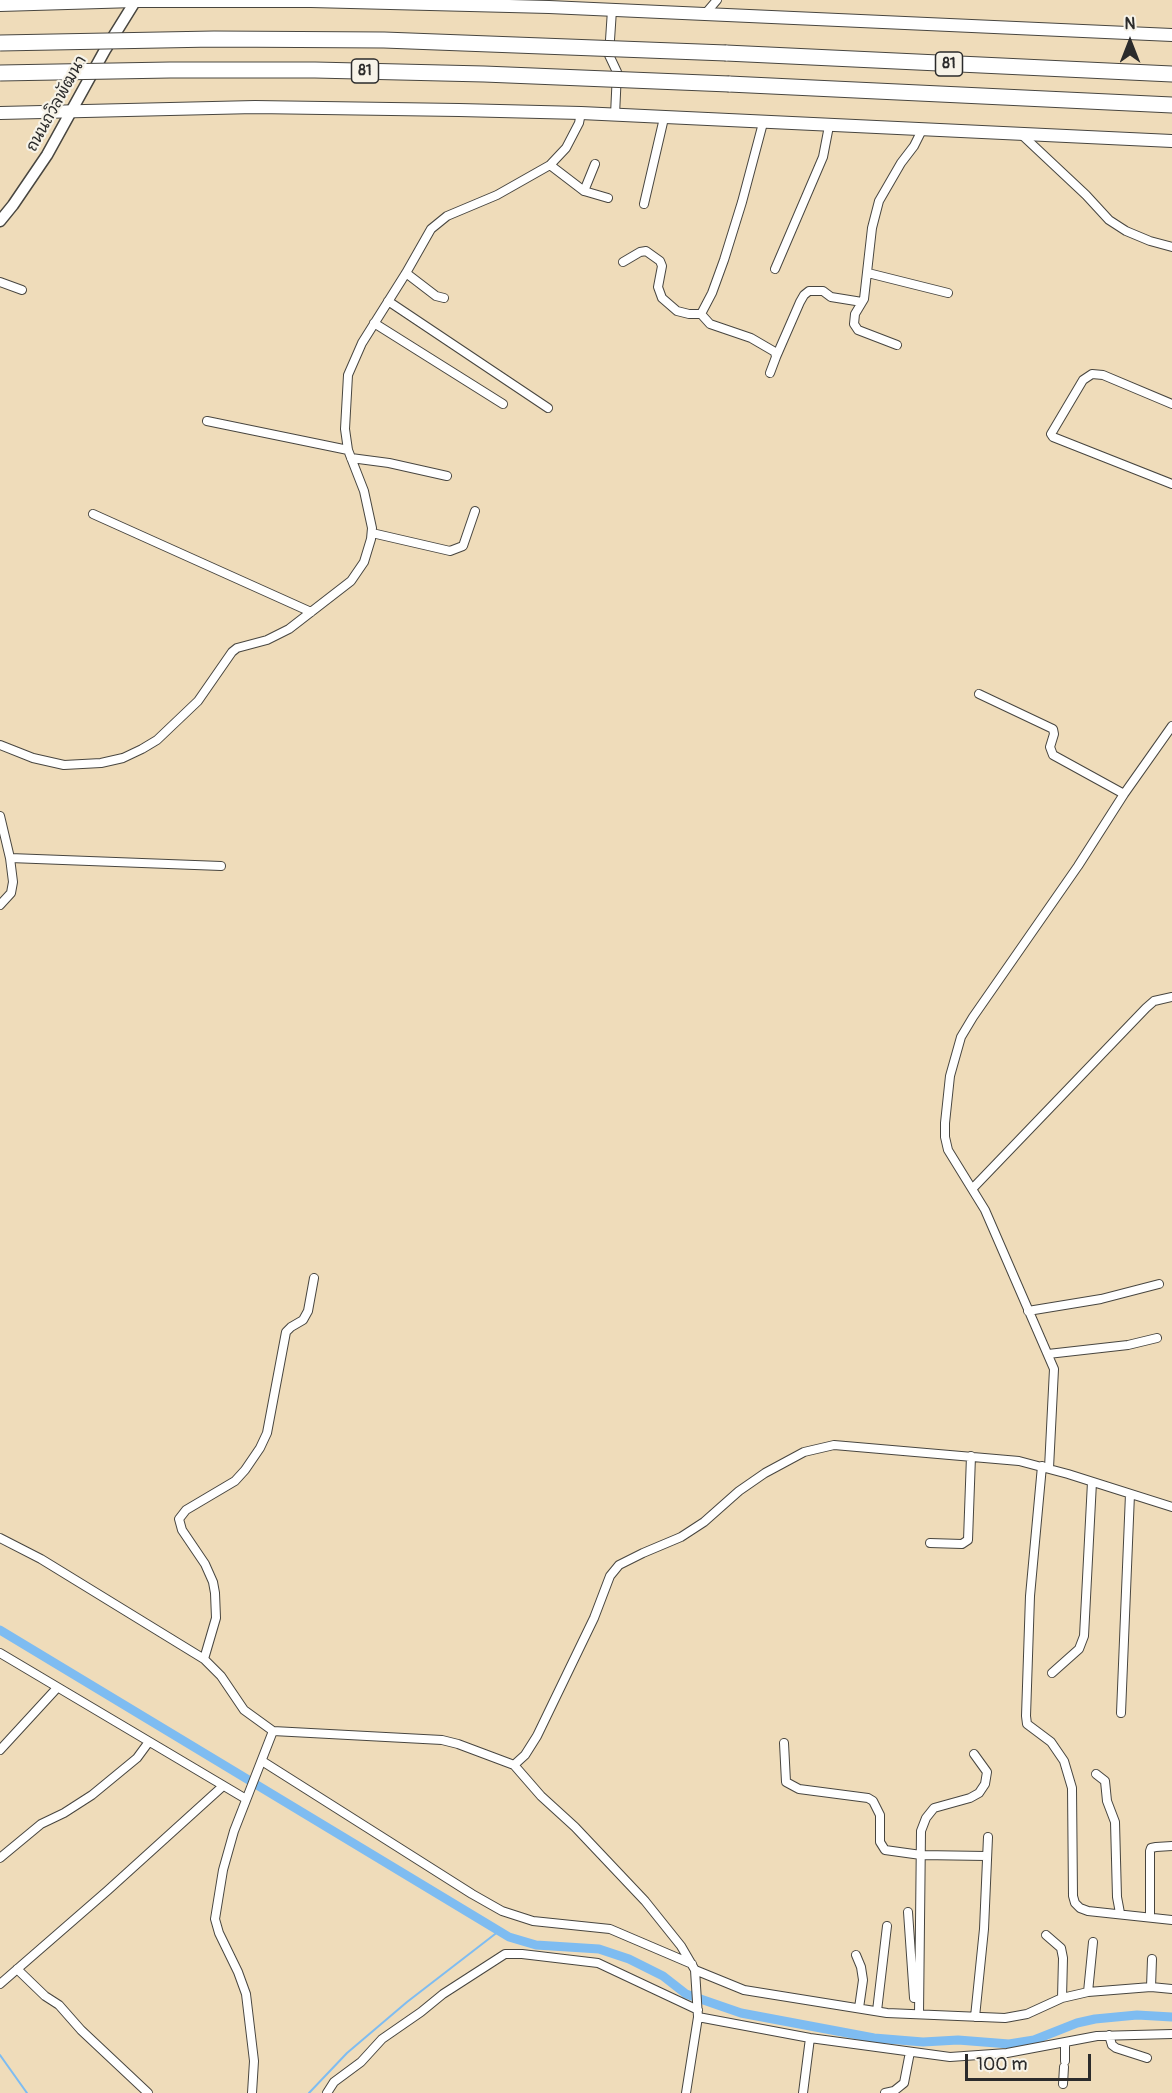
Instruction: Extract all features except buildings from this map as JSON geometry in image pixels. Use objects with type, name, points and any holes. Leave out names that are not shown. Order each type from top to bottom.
[{"type":"highway","name":"81","points":[[0,43],[214,39],[405,40],[1172,74]]},
{"type":"highway","name":"81","points":[[0,74],[170,70],[315,70],[484,74],[1172,105]]},
{"type":"main road","points":[[0,5],[116,1],[311,1],[612,10],[1172,35]]},
{"type":"main road","points":[[0,113],[255,107],[581,114],[1172,141]]},
{"type":"street","points":[[705,14],[717,0]]},
{"type":"street","name":"ถนนถวิลพัฒนา","points":[[0,219],[36,172],[135,1]]},
{"type":"street","points":[[612,10],[609,55],[617,72],[615,116]]},
{"type":"street","points":[[0,745],[33,758],[64,765],[101,763],[123,758],[157,740],[169,729],[198,701],[237,648],[278,636],[351,581],[359,572],[368,551],[372,533],[366,498],[349,454],[345,410],[348,375],[362,343],[406,273],[430,229],[464,207],[497,195],[550,165],[566,148],[579,123],[581,114]]},
{"type":"street","points":[[644,204],[664,118]]},
{"type":"street","points":[[701,314],[712,293],[742,202],[762,123]]},
{"type":"street","points":[[775,269],[823,157],[829,126]]},
{"type":"street","points":[[897,345],[855,328],[855,314],[862,302],[868,273],[872,228],[879,201],[901,163],[914,146],[921,130]]},
{"type":"street","points":[[1021,134],[1086,195],[1109,220],[1126,231],[1172,247]]},
{"type":"street","points":[[584,191],[595,164]]},
{"type":"street","points":[[550,165],[584,191],[608,198]]},
{"type":"street","points":[[623,262],[646,251],[660,261],[662,266],[658,287],[662,298],[677,311],[701,314],[710,324],[751,338],[771,349],[775,352],[776,357]]},
{"type":"street","points":[[406,273],[436,296],[444,298]]},
{"type":"street","points":[[868,273],[948,293]]},
{"type":"street","points":[[0,282],[22,290]]},
{"type":"street","points":[[770,373],[800,302],[809,291],[823,291],[831,297],[862,302]]},
{"type":"street","points":[[388,301],[548,408]]},
{"type":"street","points":[[374,323],[503,404]]},
{"type":"street","points":[[1172,404],[1103,375],[1092,374],[1083,380],[1051,434],[1053,437],[1172,484]]},
{"type":"street","points":[[207,421],[447,476]]},
{"type":"street","points":[[372,533],[450,552],[463,546],[475,511]]},
{"type":"street","points":[[93,514],[311,612]]},
{"type":"street","points":[[979,694],[1053,729],[1054,734],[1050,747],[1053,755],[1124,794]]},
{"type":"street","points":[[1172,726],[961,1037],[954,1057],[945,1107],[945,1137],[954,1161],[973,1188],[996,1233],[1048,1354],[1054,1374],[1030,1596],[1026,1716],[1027,1724],[1051,1742],[1064,1761],[1072,1788],[1073,1896],[1075,1903],[1088,1911],[1172,1920]]},
{"type":"street","points":[[0,816],[13,882],[11,893],[0,905]]},
{"type":"street","points":[[10,858],[221,866]]},
{"type":"street","points":[[973,1188],[1146,1008],[1154,1001],[1172,997]]},
{"type":"street","points":[[204,1659],[216,1618],[215,1593],[205,1564],[182,1530],[179,1519],[186,1510],[235,1481],[260,1448],[267,1433],[286,1332],[303,1320],[308,1311],[314,1278]]},
{"type":"street","points":[[1028,1311],[1101,1299],[1159,1284]]},
{"type":"street","points":[[1048,1354],[1128,1345],[1157,1338]]},
{"type":"street","points":[[514,1765],[525,1755],[537,1736],[594,1618],[610,1576],[619,1565],[643,1552],[681,1537],[704,1522],[739,1491],[765,1473],[804,1452],[834,1445],[1019,1461],[1172,1507]]},
{"type":"street","points":[[930,1543],[962,1544],[968,1540],[971,1456]]},
{"type":"street","points":[[1052,1673],[1079,1649],[1084,1636],[1092,1482]]},
{"type":"street","points":[[1121,1713],[1130,1494]]},
{"type":"street","points":[[0,1538],[41,1559],[204,1659],[221,1676],[244,1710],[273,1731],[442,1740],[514,1765],[645,1901],[681,1946],[695,1970],[698,2010],[686,2093]]},
{"type":"street","points":[[0,1653],[148,1743],[246,1799]]},
{"type":"street","points":[[0,1750],[57,1688]]},
{"type":"street","points":[[252,2093],[254,2061],[246,1994],[215,1919],[223,1870],[249,1790],[273,1731]]},
{"type":"street","points":[[0,1858],[41,1824],[64,1813],[92,1795],[137,1758],[148,1743]]},
{"type":"street","points":[[784,1743],[786,1782],[799,1789],[868,1798],[880,1815],[880,1842],[885,1850],[921,1855],[986,1856]]},
{"type":"street","points":[[919,2010],[921,1831],[926,1818],[934,1808],[970,1798],[979,1793],[985,1784],[987,1772],[974,1754]]},
{"type":"street","points":[[260,1765],[502,1911],[516,1917],[533,1920],[610,1929],[695,1970],[744,1990],[877,2011],[919,2010],[1005,2018],[1027,2014],[1062,1998],[1088,1992],[1151,1987],[1172,1989]]},
{"type":"street","points":[[1096,1774],[1106,1781],[1107,1802],[1115,1822],[1117,1897],[1120,1913]]},
{"type":"street","points":[[0,1984],[223,1786]]},
{"type":"street","points":[[975,2017],[984,1929],[988,1837]]},
{"type":"street","points":[[1150,1917],[1150,1851],[1151,1848],[1172,1846]]},
{"type":"street","points":[[908,1912],[914,1996],[919,2010]]},
{"type":"street","points":[[877,2011],[887,1926]]},
{"type":"street","points":[[1046,1935],[1061,1948],[1062,1998]]},
{"type":"street","points":[[1088,1992],[1093,1942]]},
{"type":"street","points":[[327,2093],[334,2082],[362,2062],[379,2042],[443,1994],[504,1954],[598,1963],[698,2010],[810,2038],[950,2057],[1007,2053],[1109,2035],[1172,2034]]},
{"type":"street","points":[[856,1955],[863,1980],[859,2008]]},
{"type":"street","points":[[1151,1987],[1152,1959]]},
{"type":"street","points":[[17,1969],[45,1996],[59,2005],[81,2030],[148,2093]]},
{"type":"street","points":[[1109,2035],[1112,2045],[1116,2048],[1147,2058]]},
{"type":"street","points":[[803,2093],[810,2038]]},
{"type":"street","points":[[1063,2084],[1065,2042]]},
{"type":"street","points":[[885,2093],[894,2091],[904,2083],[910,2052]]},
{"type":"waterway","points":[[0,1630],[509,1937],[536,1945],[599,1949],[629,1959],[663,1976],[686,1994],[741,2013],[874,2038],[923,2042],[958,2040],[1009,2044],[1034,2040],[1077,2023],[1095,2019],[1137,2015],[1172,2017]]},
{"type":"waterway","points":[[309,2093],[347,2053],[407,2002],[499,1931]]},
{"type":"waterway","points":[[0,2055],[27,2093]]}]
